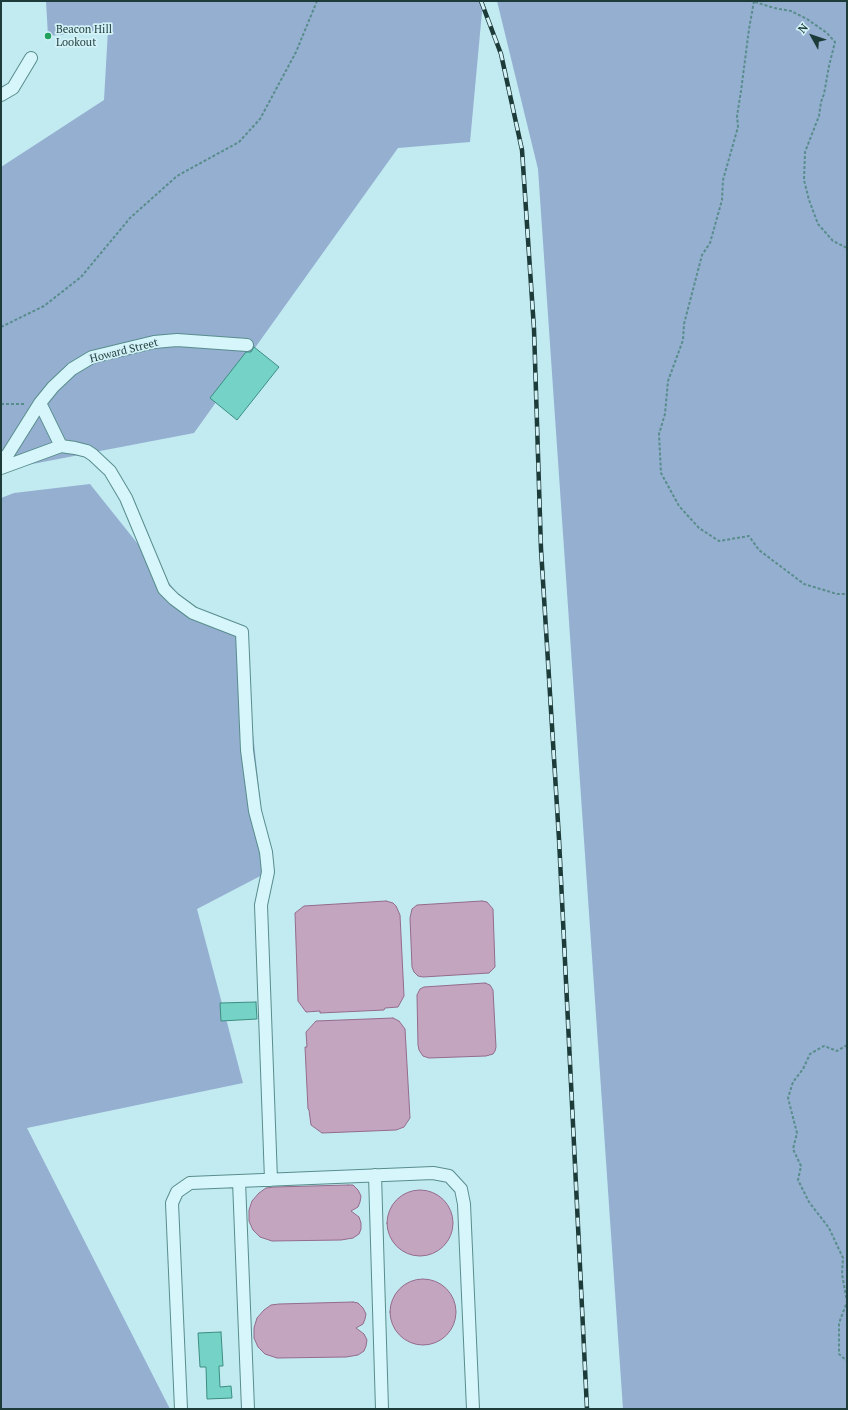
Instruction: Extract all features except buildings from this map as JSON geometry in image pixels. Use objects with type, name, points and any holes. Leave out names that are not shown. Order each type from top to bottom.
[{"type":"street","points":[[1,95],[13,88],[31,58]]},
{"type":"street","name":"Howard Street","points":[[1,461],[8,454],[40,403],[53,387],[72,369],[92,357],[154,342],[177,340],[247,345]]},
{"type":"street","points":[[40,403],[61,446]]},
{"type":"street","points":[[1,468],[61,446],[87,451],[110,471],[126,498],[164,589],[174,599],[193,613],[242,632],[247,750],[255,811],[266,852],[268,872],[261,905],[271,1180]]},
{"type":"street","points":[[181,1409],[172,1203],[177,1192],[190,1183],[433,1173],[449,1176],[461,1189],[464,1204],[472,1409]]},
{"type":"street","points":[[375,1175],[382,1409]]},
{"type":"street","points":[[239,1181],[248,1409]]},
{"type":"path","points":[[1,327],[44,306],[81,278],[130,218],[176,176],[239,142],[260,120],[296,52],[316,1]]},
{"type":"path","points":[[847,248],[833,241],[818,224],[809,200],[804,180],[805,152],[819,116],[835,42],[827,33],[802,16],[791,11],[774,8],[755,1],[749,29],[737,116],[738,127],[723,180],[722,200],[710,243],[702,255],[684,324],[683,340],[668,381],[665,414],[659,434],[661,473],[679,506],[699,528],[719,540],[749,536],[759,550],[804,584],[837,594],[847,594]]},
{"type":"path","points":[[847,281],[847,297]]},
{"type":"path","points":[[1,404],[40,403]]},
{"type":"path","points":[[847,1045],[837,1051],[824,1046],[810,1054],[803,1069],[793,1082],[788,1098],[797,1134],[793,1149],[801,1166],[798,1180],[809,1202],[829,1228],[843,1258],[842,1274],[847,1302],[839,1323],[839,1354],[847,1361]]},
{"type":"shaded area","points":[[46,1],[483,1],[470,142],[398,148],[194,433],[1,470],[1,167],[104,100],[108,30],[48,36]]},
{"type":"shaded area","points":[[497,1],[847,1],[847,1409],[623,1409],[538,169]]},
{"type":"shaded area","points":[[90,484],[193,613],[242,632],[268,872],[197,909],[243,1083],[27,1128],[170,1409],[1,1409],[1,498],[14,493]]},
{"type":"shaded area","points":[[386,901],[393,903],[396,906],[400,915],[404,996],[398,1007],[385,1008],[384,1010],[320,1013],[320,1011],[306,1012],[298,1001],[295,913],[304,906]]},
{"type":"shaded area","points":[[482,901],[487,902],[493,909],[495,967],[489,973],[423,977],[418,976],[412,967],[410,918],[412,909],[417,905]]},
{"type":"shaded area","points":[[485,983],[490,985],[493,990],[496,1047],[493,1054],[486,1056],[429,1058],[423,1056],[418,1045],[417,995],[420,989],[424,987]]},
{"type":"shaded area","points":[[393,1018],[399,1021],[405,1029],[410,1118],[404,1127],[396,1130],[322,1133],[311,1125],[308,1109],[305,1047],[307,1047],[306,1032],[316,1021]]},
{"type":"shaded area","points":[[353,1185],[361,1196],[358,1207],[351,1211],[359,1217],[361,1229],[359,1234],[353,1238],[341,1240],[272,1241],[260,1237],[253,1230],[249,1221],[249,1210],[252,1201],[266,1188]]},
{"type":"shaded area","points":[[414,1190],[426,1190],[433,1192],[444,1199],[451,1210],[453,1223],[451,1236],[444,1247],[433,1254],[426,1256],[414,1256],[407,1254],[396,1247],[389,1236],[387,1229],[387,1217],[389,1210],[396,1199],[407,1192]]},
{"type":"shaded area","points":[[417,1279],[429,1279],[442,1284],[447,1288],[454,1299],[456,1312],[454,1325],[447,1336],[436,1343],[429,1345],[417,1345],[404,1340],[395,1331],[390,1318],[390,1306],[395,1293],[404,1284]]},
{"type":"shaded area","points":[[358,1303],[366,1314],[363,1324],[356,1328],[364,1334],[367,1340],[364,1351],[358,1355],[346,1357],[277,1358],[265,1354],[258,1347],[254,1338],[254,1328],[257,1318],[271,1305]]},
{"type":"railway","points":[[481,1],[501,54],[522,150],[534,329],[541,549],[559,839],[587,1409]]},
{"type":"place","name":"Beacon Hill Lookout","points":[[48,36]]}]
